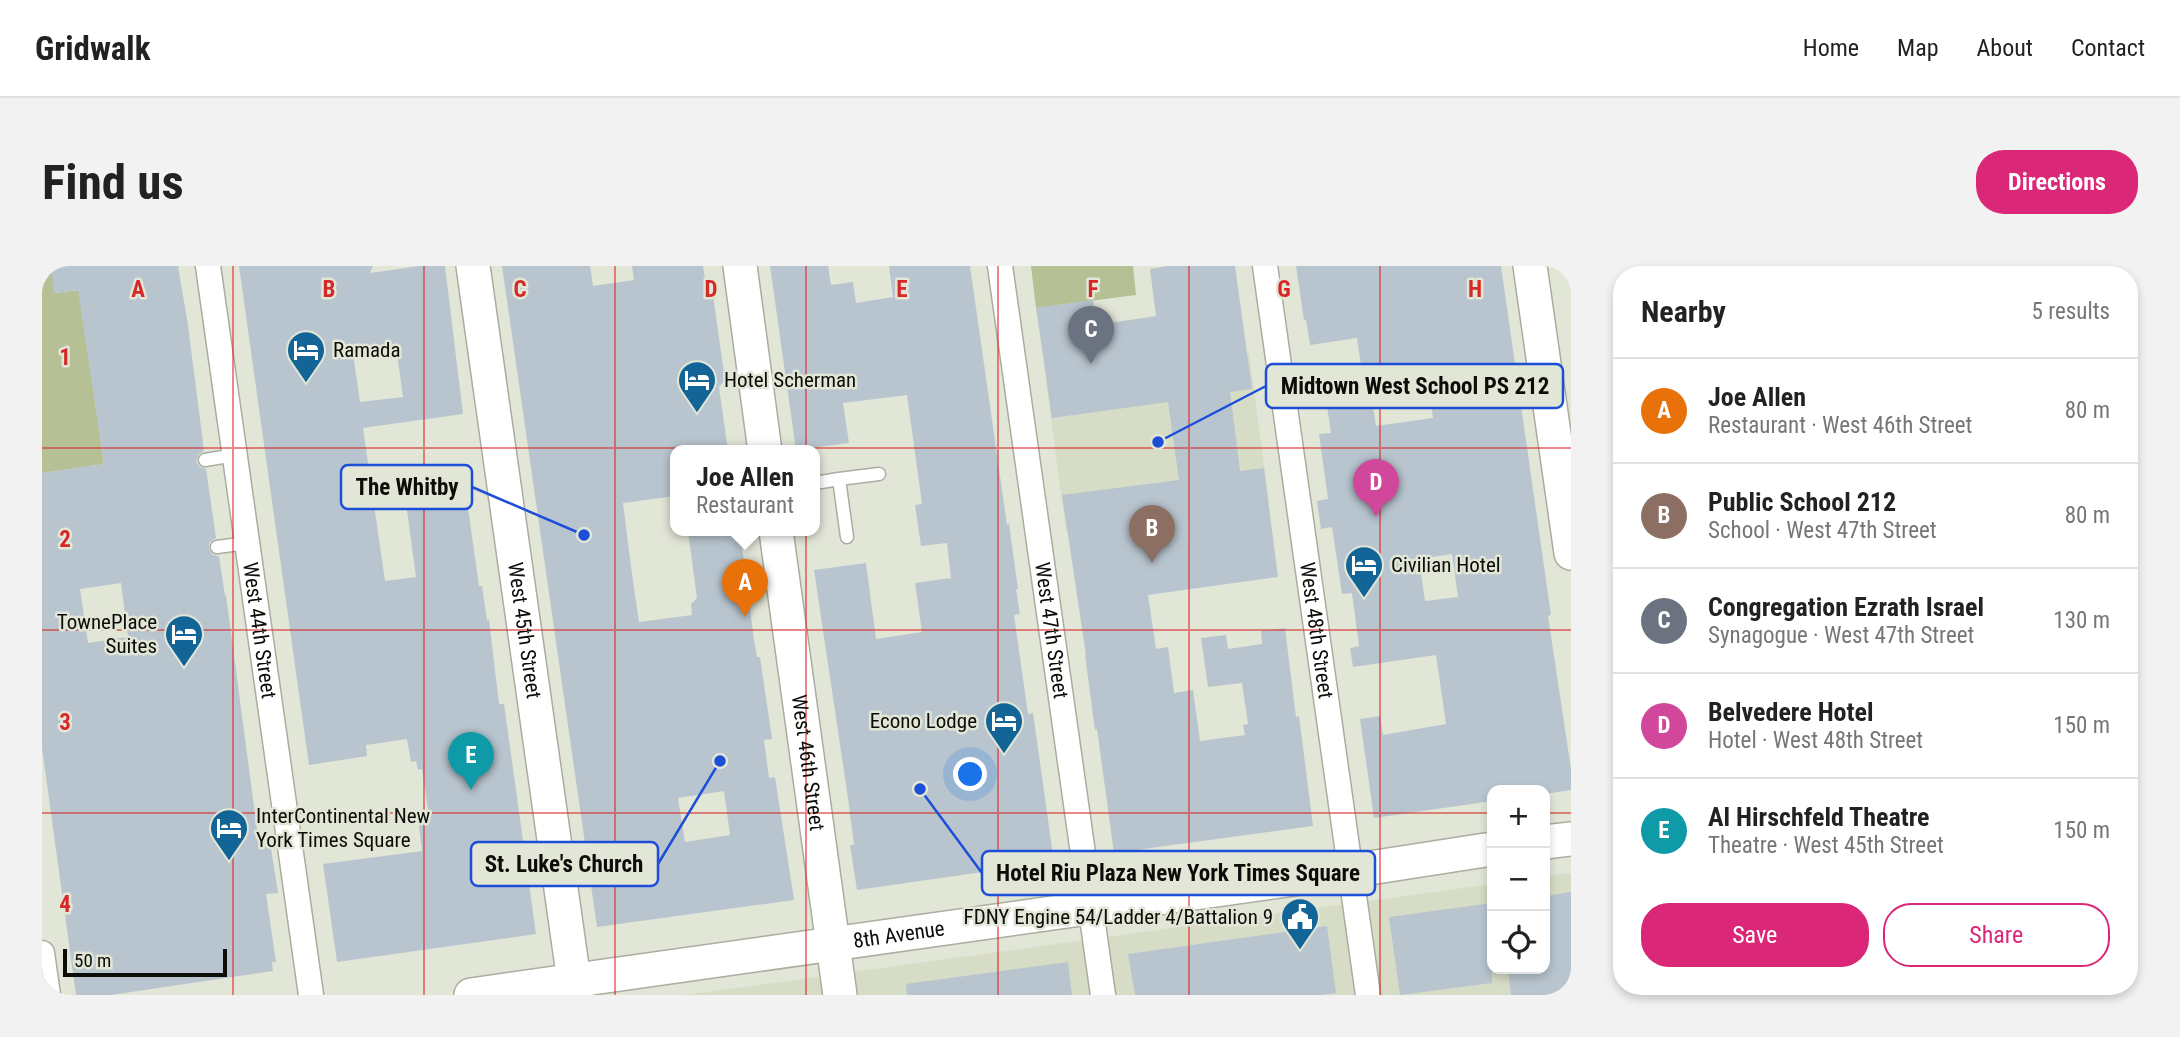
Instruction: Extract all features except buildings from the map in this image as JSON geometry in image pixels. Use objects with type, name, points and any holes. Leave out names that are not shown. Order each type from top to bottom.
[{"type":"main road","name":"West 45th Street","points":[[473,266],[575,988]]},
{"type":"main road","points":[[740,266],[764,445]]},
{"type":"main road","points":[[1530,266],[1571,553]]},
{"type":"main road","name":"West 46th Street","points":[[777,536],[841,995]]},
{"type":"main road","points":[[1550,841],[1571,839]]},
{"type":"main road","name":"8th Avenue","points":[[471,995],[575,988],[833,944],[1487,850]]},
{"type":"street","name":"West 44th Street","points":[[208,266],[311,995]]},
{"type":"street","name":"West 47th Street","points":[[1000,266],[1103,995]]},
{"type":"street","name":"West 48th Street","points":[[1265,266],[1368,995]]},
{"type":"street","points":[[42,953],[48,995]]},
{"type":"lane","points":[[205,460],[235,455]]},
{"type":"lane","points":[[820,482],[879,474]]},
{"type":"lane","points":[[839,479],[847,537]]},
{"type":"lane","points":[[217,547],[247,542]]},
{"type":"shaded area","points":[[1249,353],[1269,503],[1066,531],[1046,382]]},
{"type":"shaded area","points":[[1571,873],[1571,995],[686,995],[1487,885],[1487,974],[1550,974],[1550,875]]},
{"type":"green space","points":[[1031,266],[1133,266],[1136,295],[1036,308]]},
{"type":"green space","points":[[52,272],[55,293],[79,290],[104,464],[42,473],[42,274]]},
{"type":"place","name":"Congregation Ezrath Israel","points":[[1091,364]]},
{"type":"place","name":"Ramada","points":[[306,384]]},
{"type":"place","name":"Hotel Scherman","points":[[697,414]]},
{"type":"place","name":"Midtown West School PS 212","points":[[1158,442]]},
{"type":"place","name":"Belvedere Hotel","points":[[1376,517]]},
{"type":"place","name":"The Whitby","points":[[584,535]]},
{"type":"place","name":"Public School 212","points":[[1152,563]]},
{"type":"place","name":"Civilian Hotel","points":[[1364,599]]},
{"type":"place","name":"Joe Allen","points":[[745,617]]},
{"type":"place","name":"TownePlace Suites","points":[[184,668]]},
{"type":"place","name":"Econo Lodge","points":[[1004,755]]},
{"type":"place","name":"St. Luke's Church","points":[[720,761]]},
{"type":"place","name":"Hotel Riu Plaza New York Times Square","points":[[920,789]]},
{"type":"place","name":"Al Hirschfeld Theatre","points":[[471,790]]},
{"type":"place","name":"InterContinental New York Times Square","points":[[229,862]]},
{"type":"place","name":"FDNY Engine 54/Ladder 4/Battalion 9","points":[[1300,951]]}]
